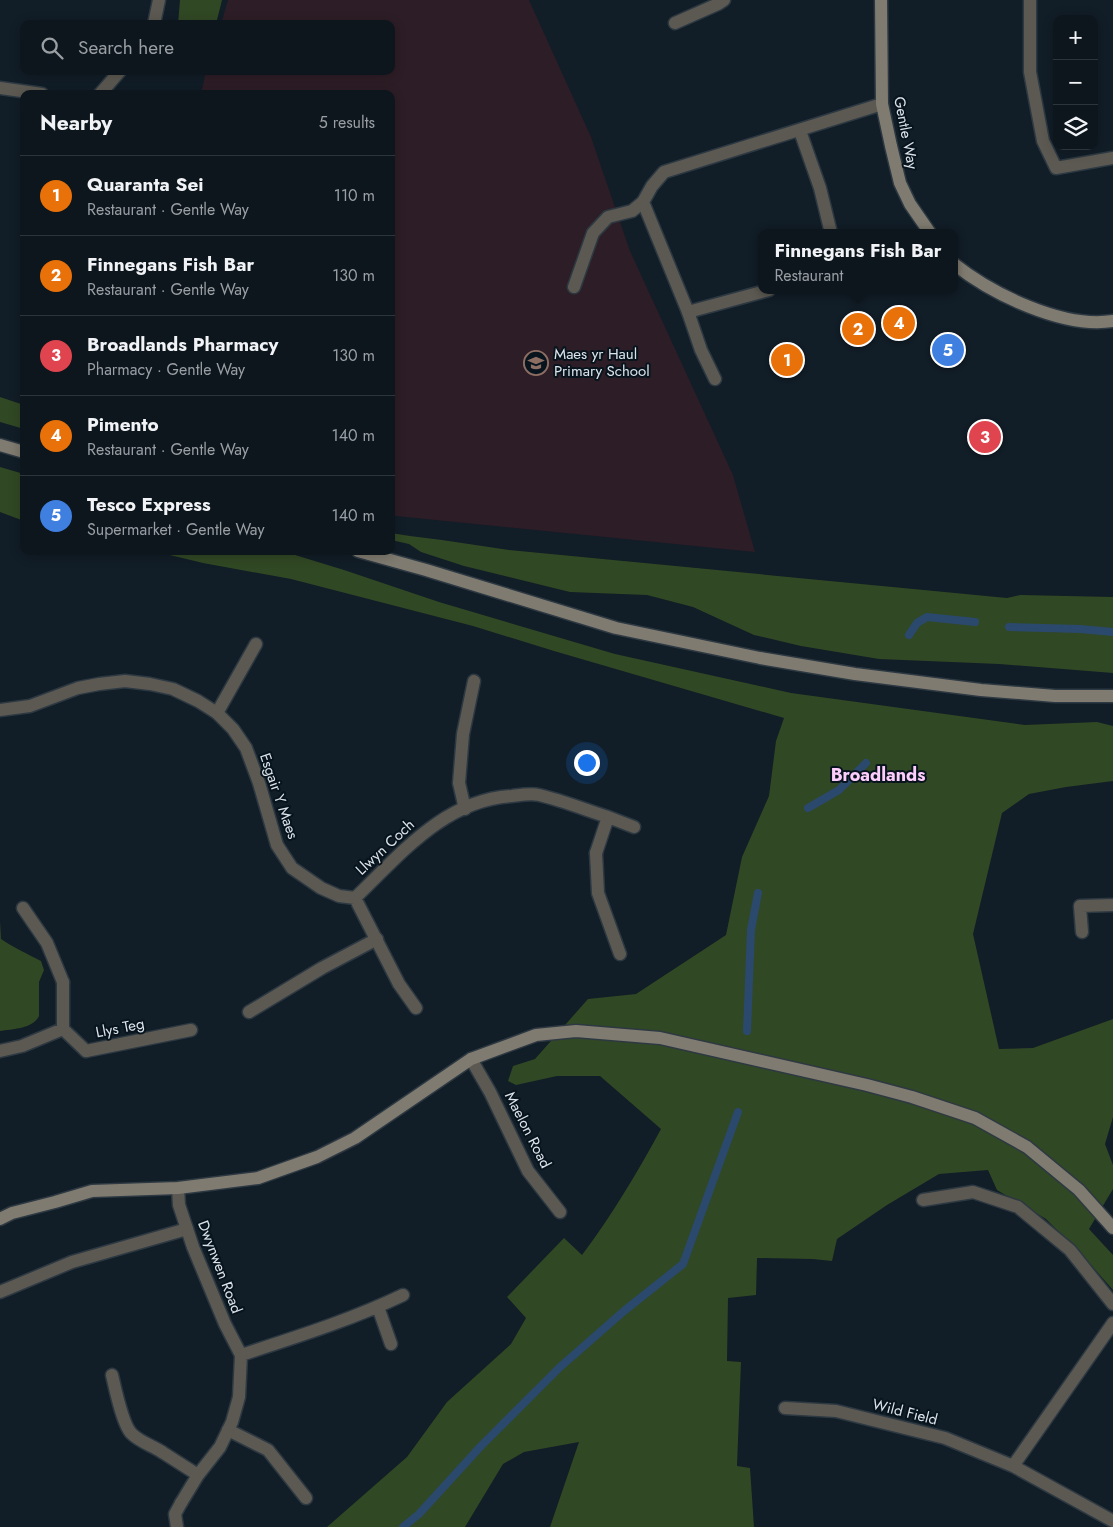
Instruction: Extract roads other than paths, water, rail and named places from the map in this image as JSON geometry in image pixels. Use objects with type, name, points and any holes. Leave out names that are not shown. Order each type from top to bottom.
[{"type":"street","points":[[155,20],[159,0]]},
{"type":"street","points":[[675,23],[724,0]]},
{"type":"street","name":"Gentle Way","points":[[881,0],[882,104],[900,183],[910,204],[927,229]]},
{"type":"street","points":[[1030,0],[1030,72],[1043,141],[1056,168],[1113,158]]},
{"type":"street","points":[[103,90],[117,75]]},
{"type":"street","points":[[0,88],[20,91]]},
{"type":"street","points":[[574,287],[593,234],[608,217],[632,211],[643,202],[652,186],[664,172],[882,104]]},
{"type":"street","points":[[800,131],[820,188],[830,229]]},
{"type":"street","points":[[643,202],[688,312],[701,350],[715,379]]},
{"type":"street","points":[[958,267],[967,274],[1024,305],[1062,318],[1104,323],[1113,321]]},
{"type":"street","points":[[688,312],[758,293]]},
{"type":"street","points":[[0,445],[20,451]]},
{"type":"street","points":[[372,555],[616,628],[760,658],[855,674],[981,690],[1055,696],[1113,696]]},
{"type":"street","points":[[218,713],[256,644]]},
{"type":"street","name":"Esgair Y Maes","points":[[0,710],[30,706],[78,688],[99,684],[125,681],[173,689],[218,713],[233,729],[246,748],[259,783],[277,845],[292,868],[327,891],[339,896],[356,898]]},
{"type":"street","points":[[465,809],[459,783],[463,734],[474,681]]},
{"type":"street","name":"Llwyn Coch","points":[[356,898],[410,843],[430,827],[494,797],[537,794],[634,827]]},
{"type":"street","points":[[608,817],[596,853],[598,892],[620,954]]},
{"type":"street","points":[[356,898],[399,984],[416,1008]]},
{"type":"street","points":[[1082,932],[1080,906],[1113,905]]},
{"type":"street","points":[[0,1051],[22,1046],[63,1029],[63,982],[47,943],[23,908]]},
{"type":"street","points":[[249,1012],[322,968],[376,939]]},
{"type":"street","name":"Llys Teg","points":[[63,1029],[86,1051],[191,1030]]},
{"type":"street","points":[[0,1219],[12,1213],[92,1191],[178,1188],[258,1178],[317,1157],[355,1138],[471,1060],[536,1035],[576,1030],[660,1038],[867,1085],[912,1097],[974,1118],[1027,1147],[1079,1190],[1113,1228]]},
{"type":"street","name":"Maelon Road","points":[[471,1060],[490,1092],[528,1170],[560,1212]]},
{"type":"street","name":"Dwynwen Road","points":[[178,1188],[179,1205],[193,1247],[225,1324],[241,1355]]},
{"type":"street","points":[[923,1200],[973,1192],[1018,1207],[1070,1250],[1113,1304]]},
{"type":"street","points":[[0,1292],[72,1262],[187,1229]]},
{"type":"street","points":[[177,1527],[175,1514],[198,1475],[220,1447],[228,1430],[239,1397],[241,1355],[303,1335],[378,1307],[403,1295]]},
{"type":"street","points":[[378,1307],[391,1344]]},
{"type":"street","points":[[1014,1466],[1113,1323]]},
{"type":"street","points":[[112,1375],[128,1429],[132,1434],[198,1475]]},
{"type":"street","name":"Wild Field","points":[[785,1408],[836,1412],[945,1438],[1014,1466],[1113,1521]]},
{"type":"street","points":[[228,1430],[268,1450],[306,1498]]},
{"type":"waterway","points":[[909,635],[917,623],[927,617],[975,622]]},
{"type":"waterway","points":[[1009,627],[1113,632]]},
{"type":"waterway","points":[[808,808],[839,790],[866,763]]},
{"type":"waterway","points":[[747,1031],[751,930],[758,893]]},
{"type":"waterway","points":[[403,1527],[419,1514],[481,1446],[559,1368],[624,1311],[683,1264],[738,1112]]},
{"type":"place","name":"Pimento","points":[[899,323]]},
{"type":"place","name":"Finnegans Fish Bar","points":[[858,329]]},
{"type":"place","name":"Tesco Express","points":[[948,350]]},
{"type":"place","name":"Quaranta Sei","points":[[787,360]]},
{"type":"place","name":"Maes yr Haul Primary School","points":[[536,363]]},
{"type":"place","name":"Broadlands Pharmacy","points":[[985,437]]},
{"type":"district","name":"Broadlands","points":[[878,775]]}]
